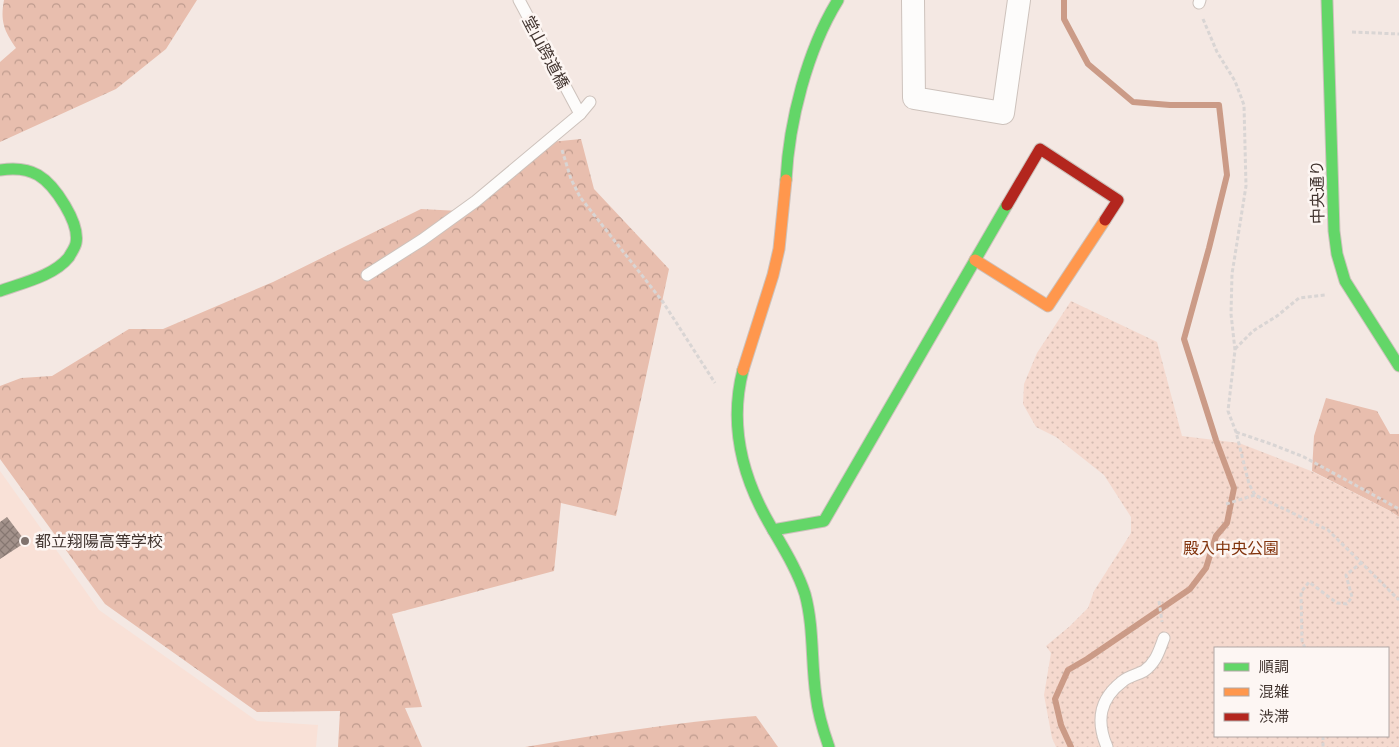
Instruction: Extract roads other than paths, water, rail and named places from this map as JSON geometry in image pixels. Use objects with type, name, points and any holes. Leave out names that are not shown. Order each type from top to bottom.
[{"type":"street","points":[[829,747],[822,733],[818,717],[807,603],[796,572],[753,493],[745,470],[738,438],[737,408],[738,391],[745,358],[771,280],[779,249],[788,150],[803,86],[816,41],[838,0]]},
{"type":"street","points":[[912,0],[914,98],[1003,113],[1019,0]]},
{"type":"street","name":"中央通り","points":[[1327,0],[1334,231],[1337,254],[1342,274],[1348,287],[1399,366]]},
{"type":"street","points":[[773,530],[824,521],[975,260],[1040,149],[1118,200],[1048,306],[975,260]]},
{"type":"street","points":[[0,170],[7,168],[23,170],[40,176],[54,188],[73,224],[76,243],[66,261],[50,271],[0,291]]},
{"type":"lane","name":"堂山跨道橋","points":[[518,0],[580,114]]},
{"type":"lane","points":[[367,275],[422,240],[476,201],[557,134],[580,114],[590,102]]},
{"type":"lane","points":[[1107,747],[1100,730],[1101,709],[1110,693],[1124,680],[1144,671],[1157,657],[1164,638]]},
{"type":"waterway","points":[[1064,0],[1064,19],[1088,64],[1133,102],[1170,105],[1219,105],[1227,175],[1184,339],[1216,440],[1234,488],[1227,523],[1216,536],[1206,568],[1190,589],[1068,670],[1055,699],[1061,725],[1071,747]]},
{"type":"place","name":"都立翔陽高等学校","points":[[25,541]]},
{"type":"park label","name":"殿入中央公園","points":[[1231,548]]}]
